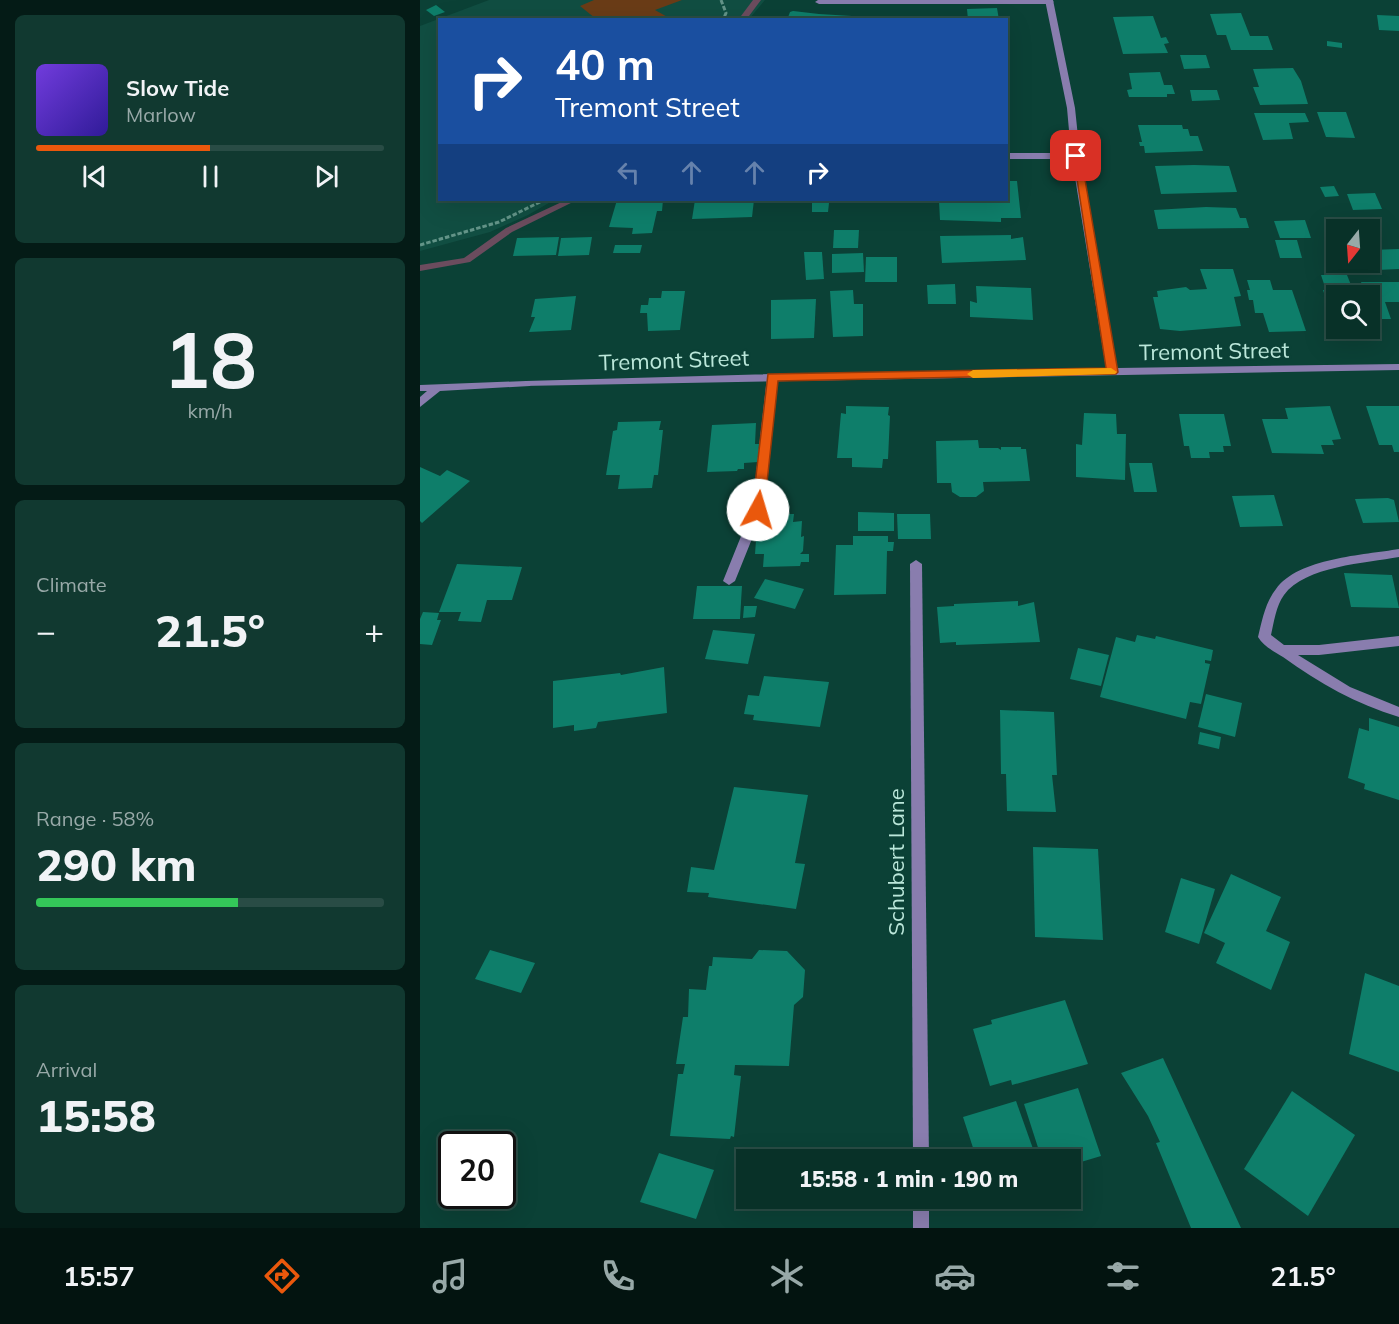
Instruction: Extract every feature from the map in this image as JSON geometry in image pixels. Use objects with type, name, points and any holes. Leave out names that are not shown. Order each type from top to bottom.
[{"type":"street","points":[[819,2],[1049,1],[1071,108],[1076,156],[1112,372]]},
{"type":"street","points":[[1008,156],[1076,156]]},
{"type":"street","name":"Tremont Street","points":[[420,388],[772,377],[1399,368]]},
{"type":"street","points":[[729,581],[758,510],[772,377]]},
{"type":"street","points":[[420,403],[437,387]]},
{"type":"street","points":[[1399,553],[1314,570],[1286,586],[1273,605],[1264,637],[1318,676],[1384,708],[1399,712]]},
{"type":"street","name":"Schubert Lane","points":[[916,564],[921,1149]]},
{"type":"street","points":[[1281,650],[1319,650],[1399,641]]},
{"type":"street","points":[[921,1209],[921,1228]]},
{"type":"path","points":[[721,0],[726,13],[724,18]]},
{"type":"path","points":[[420,245],[479,229],[542,201]]},
{"type":"shaded area","points":[[489,0],[765,0],[750,18],[441,18]]},
{"type":"shaded area","points":[[594,0],[682,0],[655,10],[669,18],[595,18],[580,6]]},
{"type":"shaded area","points":[[438,19],[438,201],[552,201],[490,232],[420,251],[420,26]]},
{"type":"building","points":[[436,5],[445,12],[434,16],[426,10]]},
{"type":"building","points":[[997,8],[999,18],[968,18],[967,9]]},
{"type":"building","points":[[790,12],[852,16],[852,18],[788,18]]},
{"type":"building","points":[[1241,13],[1250,36],[1268,36],[1273,50],[1231,50],[1226,35],[1217,35],[1210,14]]},
{"type":"building","points":[[1377,15],[1399,16],[1399,31],[1379,30]]},
{"type":"building","points":[[1153,16],[1161,38],[1166,37],[1169,43],[1164,44],[1168,53],[1123,54],[1113,17]]},
{"type":"building","points":[[1327,41],[1342,43],[1342,48],[1327,46]]},
{"type":"building","points":[[1180,55],[1206,55],[1210,68],[1184,69]]},
{"type":"building","points":[[1293,68],[1301,81],[1308,104],[1260,105],[1253,87],[1259,87],[1253,69]]},
{"type":"building","points":[[1160,72],[1164,85],[1172,85],[1175,94],[1167,94],[1167,97],[1129,97],[1127,90],[1132,89],[1129,73]]},
{"type":"building","points":[[1190,90],[1217,90],[1220,100],[1192,101]]},
{"type":"building","points":[[1317,112],[1346,112],[1355,138],[1326,137]]},
{"type":"building","points":[[1254,113],[1305,113],[1309,122],[1289,123],[1293,139],[1263,140]]},
{"type":"building","points":[[1138,125],[1182,125],[1183,129],[1188,129],[1190,136],[1198,136],[1203,151],[1145,153],[1144,146],[1140,146],[1139,142],[1142,142]]},
{"type":"building","points":[[1155,166],[1229,166],[1237,192],[1161,194]]},
{"type":"building","points":[[1008,181],[1017,181],[1021,218],[1001,218],[1001,222],[940,220],[939,201],[1008,201]]},
{"type":"building","points":[[1334,186],[1339,196],[1325,197],[1320,187]]},
{"type":"building","points":[[1375,193],[1382,209],[1353,210],[1347,194]]},
{"type":"building","points":[[617,201],[663,201],[662,211],[657,211],[652,233],[632,234],[633,228],[609,227]]},
{"type":"building","points":[[695,201],[754,201],[752,217],[692,219]]},
{"type":"building","points":[[802,201],[838,201],[838,203],[829,203],[828,212],[812,212],[812,203],[802,203]]},
{"type":"building","points":[[1236,208],[1240,218],[1246,218],[1249,228],[1158,229],[1154,210]]},
{"type":"building","points":[[1305,220],[1311,238],[1280,238],[1274,221]]},
{"type":"building","points":[[834,230],[859,230],[858,248],[833,248]]},
{"type":"building","points":[[1011,235],[1011,239],[1023,237],[1026,260],[942,263],[940,236]]},
{"type":"building","points":[[559,237],[556,255],[513,256],[517,238]]},
{"type":"building","points":[[592,237],[589,255],[558,256],[561,238]]},
{"type":"building","points":[[1275,240],[1297,240],[1302,258],[1280,258]]},
{"type":"building","points":[[615,245],[642,245],[640,253],[613,253]]},
{"type":"building","points":[[1399,249],[1399,269],[1380,270],[1380,250]]},
{"type":"building","points":[[804,252],[822,252],[824,279],[806,280]]},
{"type":"building","points":[[863,253],[864,272],[832,273],[832,254]]},
{"type":"building","points":[[866,257],[897,257],[897,282],[865,282]]},
{"type":"building","points":[[1200,269],[1233,269],[1241,296],[1234,297],[1241,326],[1180,331],[1160,329],[1153,297],[1158,297],[1157,291],[1186,287],[1190,290],[1207,289]]},
{"type":"building","points":[[1321,275],[1347,275],[1351,285],[1326,285],[1326,290]]},
{"type":"building","points":[[1247,280],[1270,280],[1273,290],[1292,290],[1306,331],[1269,332],[1263,313],[1255,313],[1253,300],[1249,300],[1247,290],[1250,290]]},
{"type":"building","points":[[1361,282],[1399,282],[1399,302],[1385,302],[1391,319],[1380,319],[1380,285],[1362,285]]},
{"type":"building","points":[[955,284],[956,304],[928,304],[927,285]]},
{"type":"building","points":[[976,286],[1031,288],[1033,320],[970,317],[970,301],[977,303]]},
{"type":"building","points":[[853,290],[854,304],[863,304],[863,336],[833,337],[830,291]]},
{"type":"building","points":[[662,291],[685,291],[680,330],[648,331],[647,313],[640,313],[641,305],[648,305],[649,298],[661,298]]},
{"type":"building","points":[[576,296],[571,330],[529,332],[535,317],[531,317],[535,299]]},
{"type":"building","points":[[816,299],[814,338],[771,339],[771,300]]},
{"type":"building","points":[[846,406],[889,407],[888,459],[883,459],[882,468],[852,467],[852,458],[837,458],[841,413],[846,414]]},
{"type":"building","points":[[1330,406],[1341,439],[1332,440],[1334,445],[1321,445],[1324,454],[1272,453],[1262,419],[1288,419],[1285,408]]},
{"type":"building","points":[[1366,406],[1399,406],[1399,452],[1394,452],[1392,445],[1379,445]]},
{"type":"building","points":[[1084,413],[1116,414],[1117,434],[1126,434],[1125,480],[1076,477],[1076,444],[1082,445]]},
{"type":"building","points":[[1179,414],[1224,414],[1231,446],[1223,446],[1224,452],[1209,452],[1210,458],[1191,458],[1189,446],[1184,446]]},
{"type":"building","points":[[661,421],[659,430],[663,430],[658,475],[654,475],[652,488],[618,489],[620,475],[606,475],[613,431],[617,430],[618,422]]},
{"type":"building","points":[[756,423],[755,444],[759,444],[758,462],[744,463],[744,469],[737,471],[707,472],[712,425]]},
{"type":"building","points":[[978,440],[979,448],[1001,450],[1001,447],[1021,447],[1021,449],[1026,449],[1030,481],[983,482],[984,491],[976,497],[960,497],[952,492],[951,483],[937,483],[936,441]]},
{"type":"building","points":[[1129,463],[1152,463],[1157,492],[1134,492]]},
{"type":"building","points":[[420,467],[440,476],[447,470],[470,481],[422,523],[420,521]]},
{"type":"building","points":[[1274,495],[1283,526],[1240,527],[1232,496]]},
{"type":"building","points":[[1388,498],[1394,500],[1399,522],[1363,523],[1355,499]]},
{"type":"building","points":[[858,512],[894,513],[894,531],[858,531]]},
{"type":"building","points":[[776,514],[794,514],[793,522],[802,521],[801,537],[804,536],[803,551],[800,554],[809,554],[809,562],[801,562],[800,566],[763,567],[764,554],[755,554],[757,526],[775,522]]},
{"type":"building","points":[[897,514],[930,514],[931,539],[898,539]]},
{"type":"building","points":[[853,536],[888,536],[888,542],[894,542],[893,551],[887,551],[886,594],[834,595],[836,545],[853,545]]},
{"type":"building","points":[[457,564],[522,567],[512,600],[487,600],[481,622],[458,621],[461,612],[439,612]]},
{"type":"building","points":[[1344,573],[1392,575],[1399,608],[1351,607]]},
{"type":"building","points":[[765,579],[804,589],[795,609],[754,598]]},
{"type":"building","points":[[697,586],[742,586],[740,619],[693,619]]},
{"type":"building","points":[[1018,601],[1018,606],[1034,602],[1040,642],[956,645],[956,642],[940,643],[937,607]]},
{"type":"building","points":[[744,606],[757,606],[755,617],[743,618]]},
{"type":"building","points":[[423,612],[439,613],[437,620],[441,620],[432,645],[420,644],[420,619]]},
{"type":"building","points":[[713,630],[755,634],[748,664],[705,659]]},
{"type":"building","points":[[1137,635],[1155,639],[1156,636],[1213,650],[1211,661],[1205,660],[1205,663],[1210,664],[1201,704],[1190,702],[1186,719],[1100,697],[1116,637],[1135,642]]},
{"type":"building","points":[[1078,648],[1109,655],[1101,686],[1070,679]]},
{"type":"building","points":[[664,667],[667,713],[598,722],[596,728],[574,731],[574,725],[553,728],[553,681],[620,673],[621,675]]},
{"type":"building","points":[[764,676],[829,682],[820,727],[753,720],[754,715],[744,714],[748,695],[759,696]]},
{"type":"building","points":[[1206,694],[1242,703],[1235,737],[1198,727]]},
{"type":"building","points":[[1000,710],[1054,712],[1057,775],[1052,775],[1056,812],[1007,811],[1006,774],[1001,774]]},
{"type":"building","points":[[1369,718],[1399,727],[1399,800],[1364,789],[1365,784],[1348,778],[1359,728],[1369,731]]},
{"type":"building","points":[[1200,732],[1221,737],[1219,749],[1198,744]]},
{"type":"building","points":[[734,787],[808,795],[795,863],[805,864],[796,909],[708,897],[709,893],[687,892],[691,867],[714,870]]},
{"type":"building","points":[[1033,847],[1098,849],[1103,940],[1035,937]]},
{"type":"building","points":[[1231,874],[1281,897],[1266,931],[1290,942],[1271,990],[1216,963],[1225,943],[1204,933]]},
{"type":"building","points":[[1181,878],[1215,889],[1199,944],[1165,932]]},
{"type":"building","points":[[490,950],[535,963],[521,993],[475,979]]},
{"type":"building","points":[[759,950],[787,951],[805,970],[803,997],[794,1005],[789,1066],[735,1065],[734,1075],[741,1076],[734,1137],[731,1136],[730,1139],[670,1136],[678,1074],[683,1074],[685,1064],[676,1064],[683,1017],[688,1017],[689,989],[706,990],[709,966],[712,966],[713,957],[752,959]]},
{"type":"building","points":[[1365,973],[1399,986],[1399,1072],[1349,1054]]},
{"type":"building","points":[[1065,1000],[1088,1064],[1012,1085],[1011,1080],[990,1086],[973,1029],[992,1024],[991,1020]]},
{"type":"building","points":[[1163,1058],[1241,1228],[1191,1228],[1156,1143],[1160,1142],[1148,1116],[1121,1073]]},
{"type":"building","points":[[1078,1088],[1101,1156],[1081,1162],[1081,1149],[1038,1149],[1024,1104]]},
{"type":"building","points":[[1292,1091],[1355,1135],[1308,1216],[1244,1169]]},
{"type":"building","points":[[1016,1101],[1033,1149],[973,1149],[963,1117]]},
{"type":"building","points":[[659,1153],[714,1170],[696,1219],[640,1202]]},
{"type":"waterway","points":[[744,18],[757,0]]},
{"type":"waterway","points":[[420,268],[467,260],[509,230],[570,201]]},
{"type":"slow traffic","points":[[973,374],[1111,372]]},
{"type":"route","points":[[758,510],[772,377],[1112,372],[1076,156]]}]
